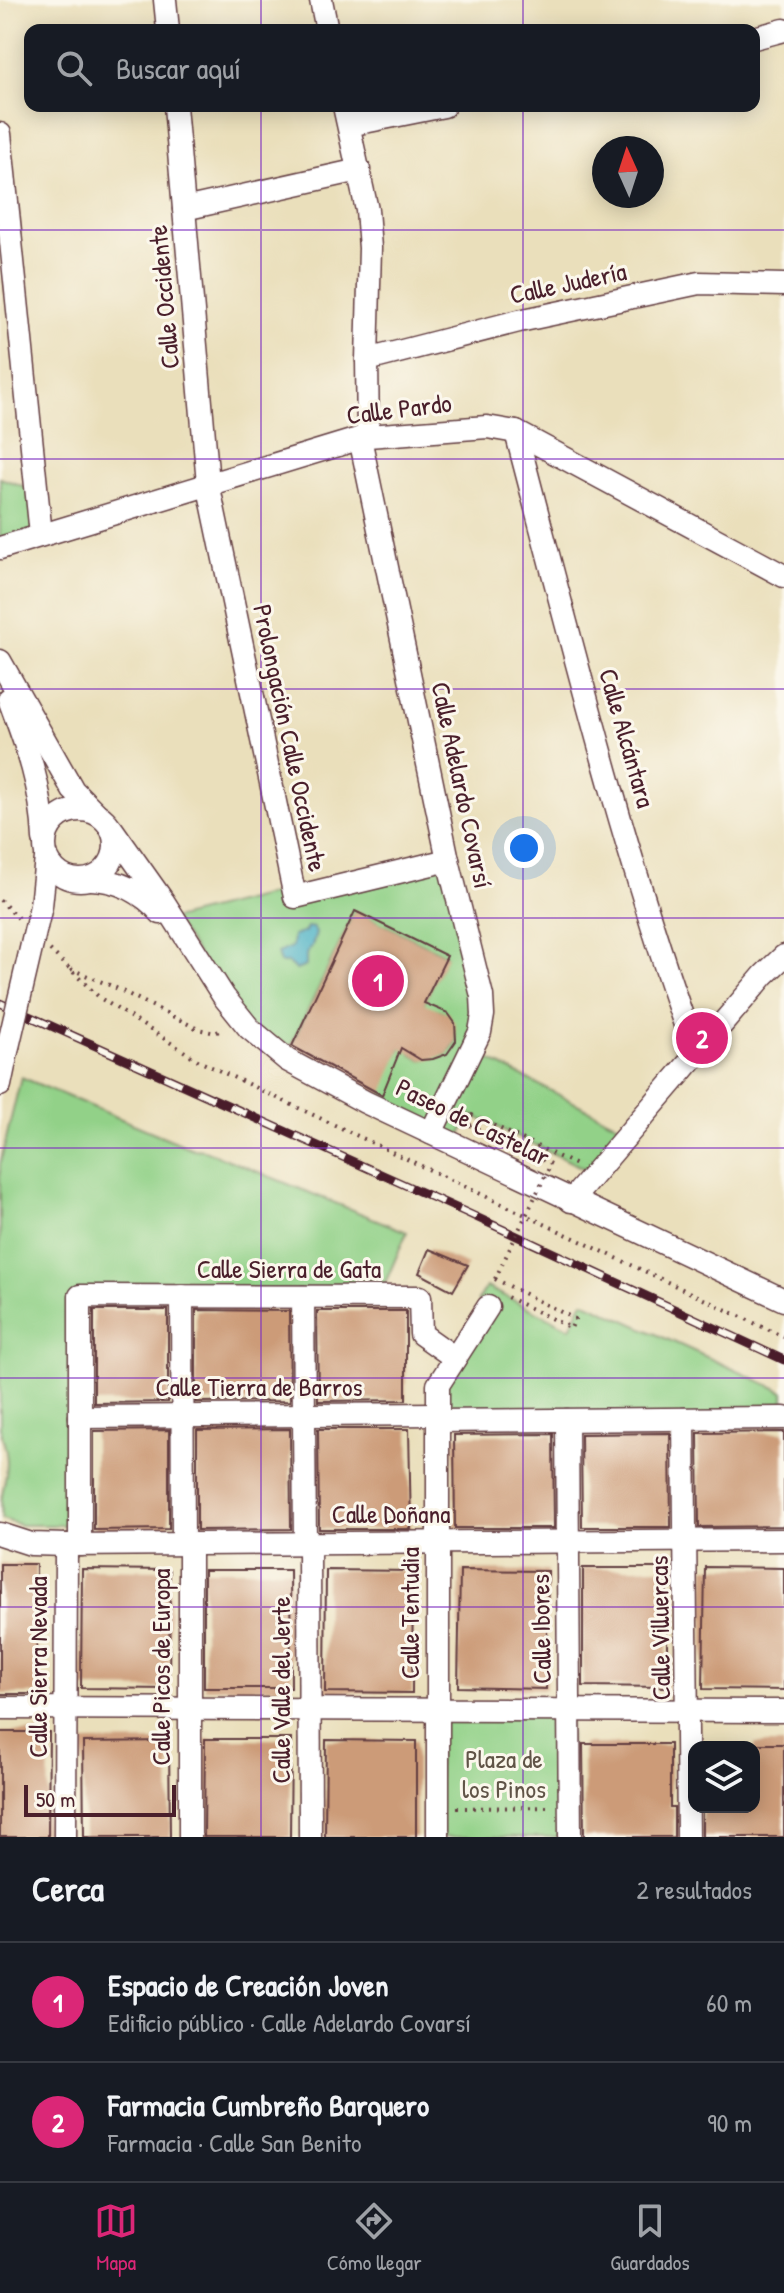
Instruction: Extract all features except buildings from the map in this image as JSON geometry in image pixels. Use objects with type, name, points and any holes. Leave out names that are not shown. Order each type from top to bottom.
[{"type":"street","points":[[165,0],[167,24]]},
{"type":"street","points":[[321,0],[326,24]]},
{"type":"street","points":[[760,36],[784,30]]},
{"type":"street","name":"Calle Occidente","points":[[176,112],[208,483]]},
{"type":"street","points":[[347,116],[386,112]]},
{"type":"street","name":"Calle Adelardo Covarsí","points":[[347,116],[367,210],[370,248],[364,437],[448,860],[482,996],[480,1032],[431,1133]]},
{"type":"street","points":[[0,134],[41,535]]},
{"type":"street","points":[[184,209],[359,170]]},
{"type":"street","name":"Calle Judería","points":[[367,360],[519,321],[699,283],[784,285]]},
{"type":"street","name":"Calle Pardo","points":[[0,548],[364,437],[487,427],[516,432],[784,576]]},
{"type":"street","name":"Calle Alcántara","points":[[516,432],[592,721],[642,894],[696,1056]]},
{"type":"street","name":"Prolongación Calle Occidente","points":[[208,483],[295,897],[448,860]]},
{"type":"street","points":[[0,661],[73,790],[105,819],[116,841],[115,853],[102,873],[41,906]]},
{"type":"street","points":[[0,676],[26,744],[42,800],[45,852],[59,874],[85,880]]},
{"type":"street","points":[[0,1085],[41,906],[45,835],[59,815],[83,809],[95,812]]},
{"type":"street","name":"Paseo de Castelar","points":[[112,829],[240,1018],[287,1060],[571,1201],[784,1300]]},
{"type":"street","name":"Paseo de Castelar","points":[[85,880],[109,880],[127,886],[151,901],[184,937]]},
{"type":"street","points":[[571,1201],[764,975],[784,956]]},
{"type":"street","name":"Calle Sierra de Gata","points":[[80,1296],[420,1297],[421,1334],[455,1358]]},
{"type":"street","name":"Calle Sierra Nevada","points":[[65,1837],[66,1709],[80,1417],[80,1296]]},
{"type":"street","name":"Calle Picos de Europa","points":[[182,1296],[190,1837]]},
{"type":"street","name":"Calle Valle del Jerte","points":[[303,1297],[310,1837]]},
{"type":"street","name":"Calle Tentudia","points":[[438,1837],[438,1385],[494,1301]]},
{"type":"street","name":"Calle Tierra de Barros","points":[[80,1417],[784,1418]]},
{"type":"street","name":"Calle Villuercas","points":[[684,1419],[688,1837]]},
{"type":"street","name":"Calle Ibores","points":[[567,1420],[570,1837]]},
{"type":"street","name":"Calle Doñana","points":[[0,1534],[31,1544],[73,1545],[784,1540]]},
{"type":"street","points":[[0,1708],[688,1708],[784,1711]]},
{"type":"path","points":[[240,1018],[215,1033],[198,1029],[69,968],[100,998],[201,1062],[784,1337]]},
{"type":"path","points":[[494,1301],[571,1328],[575,1319],[495,1279],[551,1164],[466,1123],[472,1115],[594,1173]]},
{"type":"path","points":[[439,1809],[570,1807]]},
{"type":"green space","points":[[0,478],[37,491],[41,535],[0,548]]},
{"type":"green space","points":[[448,861],[482,996],[472,1051],[631,1131],[594,1173],[472,1115],[455,1145],[374,1105],[404,1041],[411,1054],[421,1060],[447,1054],[456,1042],[448,1015],[437,1009],[421,1009],[446,955],[355,911],[291,1046],[249,1028],[173,919],[293,889]]},
{"type":"green space","points":[[21,1077],[193,1149],[204,1150],[407,1232],[383,1288],[80,1296],[77,1525],[20,1525],[2,1519],[7,1462],[0,1428],[0,1164]]},
{"type":"green space","points":[[486,1287],[570,1328],[583,1301],[784,1392],[784,1418],[438,1421],[438,1385],[488,1307],[478,1301]]},
{"type":"green space","name":"Plaza de los Pinos","points":[[438,1710],[570,1710],[570,1837],[438,1837]]},
{"type":"water","points":[[307,927],[313,928],[316,933],[306,954],[306,966],[296,970],[288,963],[280,963],[277,953],[292,947],[293,936],[305,932]]},
{"type":"railway","points":[[0,1003],[463,1211],[784,1360]]},
{"type":"place","name":"Espacio de Creación Joven","points":[[378,981]]},
{"type":"place","name":"Farmacia Cumbreño Barquero","points":[[702,1038]]}]
